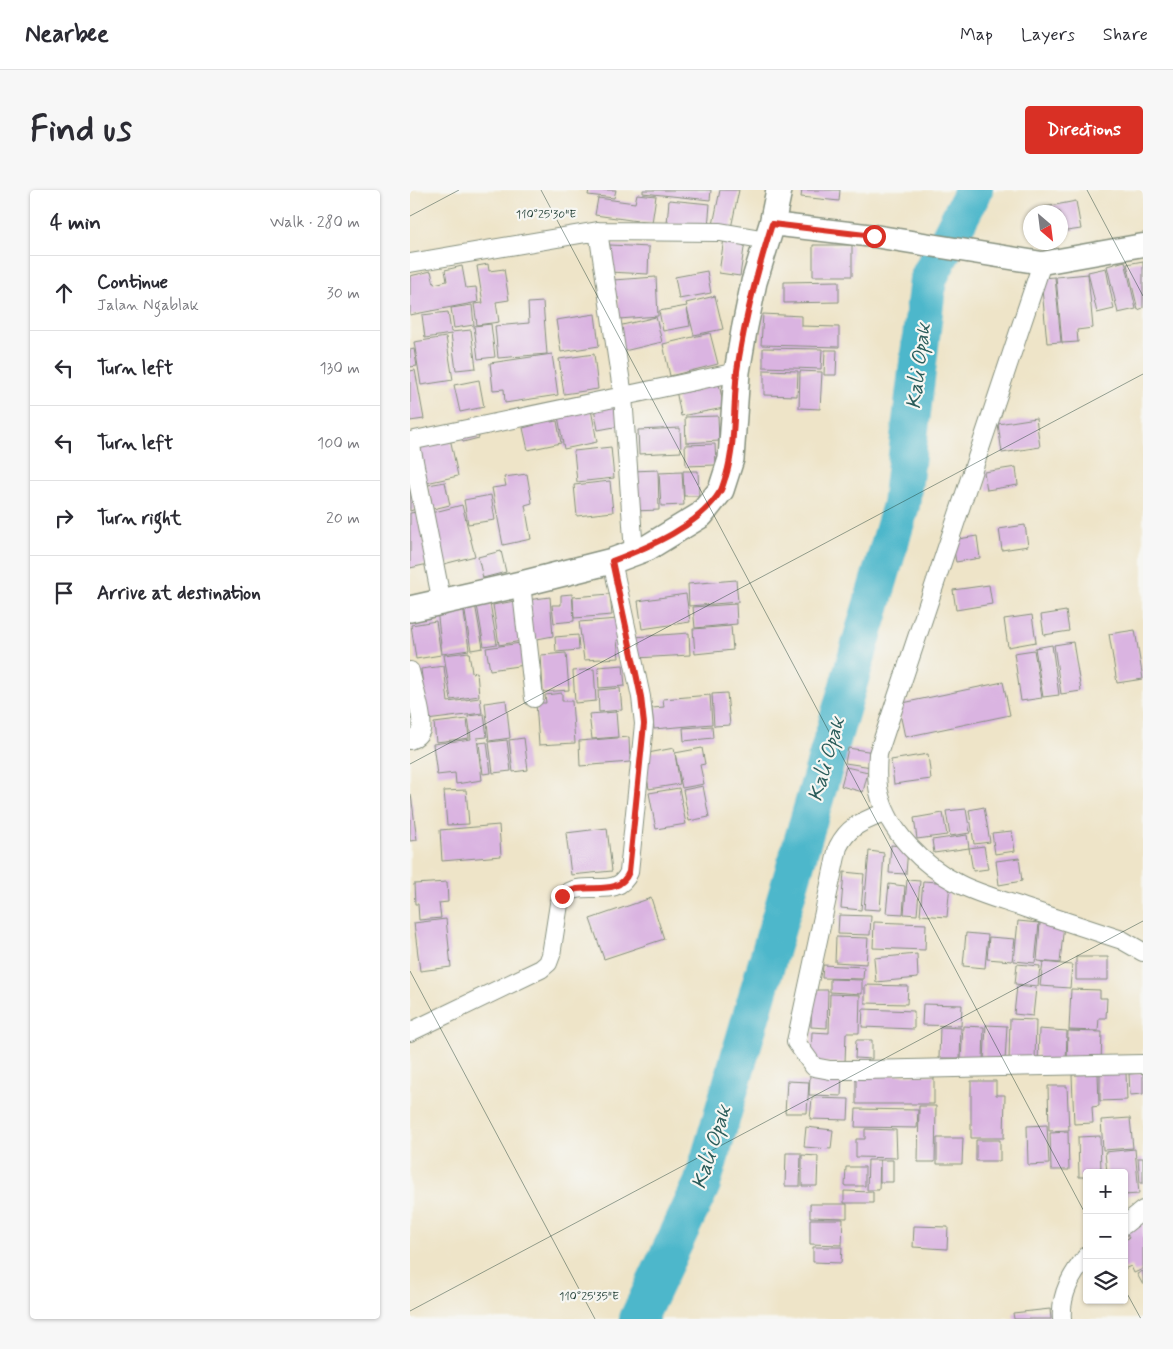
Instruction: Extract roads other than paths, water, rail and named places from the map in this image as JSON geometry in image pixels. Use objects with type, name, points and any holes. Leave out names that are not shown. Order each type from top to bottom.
[{"type":"main road","points":[[410,610],[521,584],[623,557],[647,548],[701,515],[721,490],[731,458],[737,372],[754,282],[770,232],[779,190]]},
{"type":"street","points":[[410,1032],[541,970],[548,963],[562,896],[575,888],[612,887],[620,884],[629,872],[644,724],[623,557],[623,396],[598,231]]},
{"type":"street","points":[[410,262],[598,231],[770,232],[874,236],[1042,263],[1143,245]]},
{"type":"street","points":[[1042,263],[878,754],[877,775],[879,792],[886,812],[896,831],[910,847],[936,869],[959,884],[1122,940],[1143,952]]},
{"type":"street","points":[[442,603],[410,441],[737,372]]},
{"type":"street","points":[[521,584],[534,698]]},
{"type":"street","points":[[410,672],[422,723],[421,732],[414,739],[410,740]]},
{"type":"street","points":[[886,812],[857,825],[844,834],[838,847],[796,1042],[814,1067],[830,1070],[863,1070],[1143,1064]]},
{"type":"street","points":[[1128,1222],[1143,1210]]},
{"type":"street","points":[[1062,1319],[1064,1292],[1074,1272],[1085,1259]]},
{"type":"waterway","name":"Kali Opak","points":[[638,1319],[702,1184],[901,505],[928,279],[974,190]]}]
